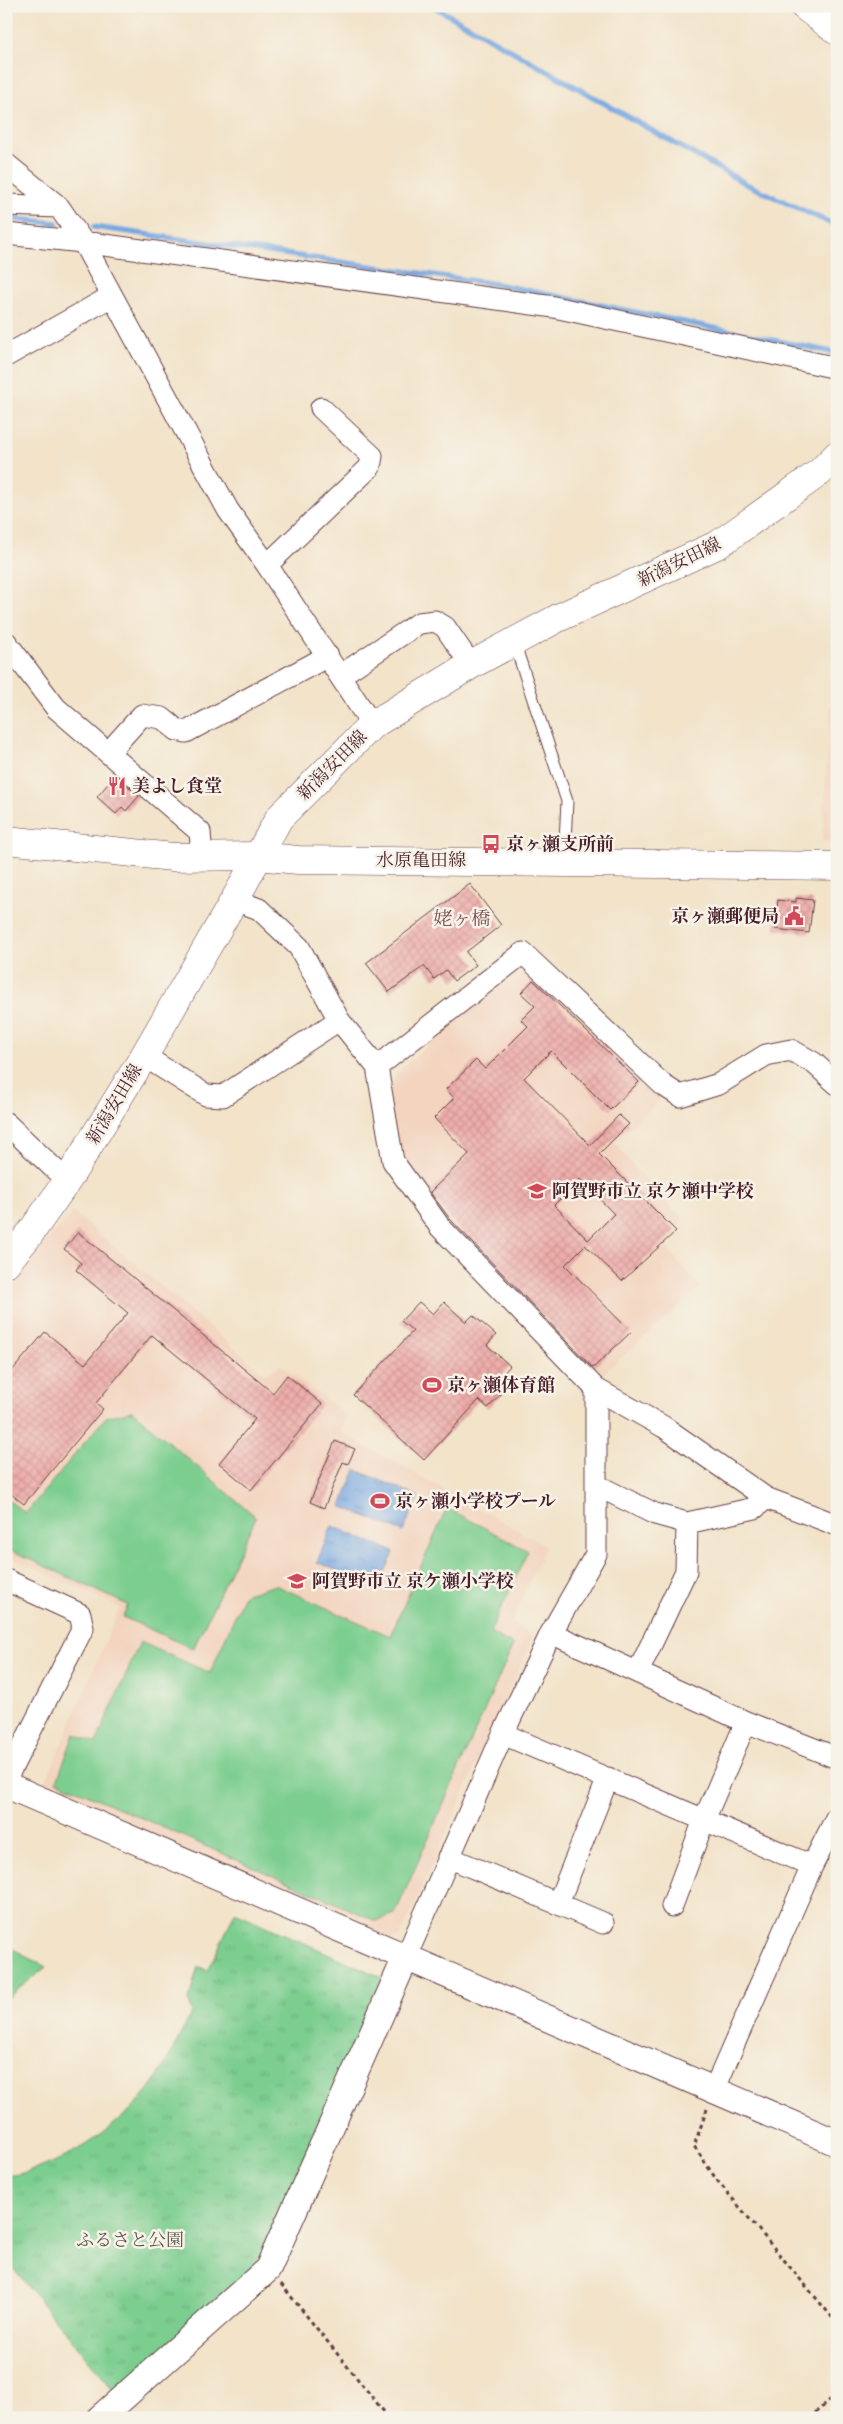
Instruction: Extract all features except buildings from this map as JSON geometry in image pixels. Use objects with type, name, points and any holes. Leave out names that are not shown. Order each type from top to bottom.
[{"type":"main road","points":[[804,6],[837,31]]},
{"type":"main road","name":"新潟安田線","points":[[6,1263],[30,1235],[67,1181],[144,1056],[235,900],[279,818],[372,725],[471,665],[558,618],[719,544],[820,472],[837,454]]},
{"type":"main road","name":"水原亀田線","points":[[6,840],[173,858],[258,856],[298,860],[837,866]]},
{"type":"street","points":[[6,164],[59,207],[83,242],[228,510],[341,675],[372,725]]},
{"type":"street","points":[[6,204],[59,207]]},
{"type":"street","points":[[6,234],[83,242],[554,307],[837,368]]},
{"type":"street","points":[[6,356],[112,296]]},
{"type":"street","points":[[267,565],[370,467],[372,456],[321,408]]},
{"type":"street","points":[[341,675],[419,623],[435,621],[445,627],[471,665]]},
{"type":"street","points":[[6,642],[56,708],[200,832],[202,857]]},
{"type":"street","points":[[108,753],[142,715],[162,718],[177,730],[186,732],[328,656]]},
{"type":"street","points":[[235,900],[259,909],[299,947],[339,1020],[377,1067],[393,1161],[440,1227],[596,1389],[664,1427],[766,1498],[837,1525]]},
{"type":"street","points":[[377,1067],[523,952],[663,1085],[680,1096],[719,1084],[766,1055],[791,1050],[814,1063],[837,1084]]},
{"type":"street","points":[[144,1056],[206,1095],[223,1096],[339,1020]]},
{"type":"street","points":[[6,1123],[67,1181]]},
{"type":"street","points":[[100,2418],[268,2269],[502,1734],[551,1633],[596,1554],[596,1389]]},
{"type":"street","points":[[596,1485],[655,1514],[687,1523],[755,1508],[766,1498]]},
{"type":"street","points":[[638,1672],[686,1570],[687,1523]]},
{"type":"street","points":[[6,1580],[80,1614],[83,1628],[6,1779]]},
{"type":"street","points":[[551,1633],[746,1722],[837,1758]]},
{"type":"street","points":[[672,1906],[704,1820],[746,1722]]},
{"type":"street","points":[[502,1734],[812,1866]]},
{"type":"street","points":[[558,1903],[608,1778]]},
{"type":"street","points":[[6,1785],[837,2143]]},
{"type":"street","points":[[714,2090],[812,1866],[837,1816]]},
{"type":"street","points":[[448,1857],[603,1923]]},
{"type":"lane","points":[[514,642],[567,800],[564,862]]},
{"type":"path","points":[[714,2090],[694,2146],[716,2179],[837,2323]]},
{"type":"path","points":[[268,2269],[389,2418]]},
{"type":"path","points":[[808,2418],[837,2394]]},
{"type":"shaded area","points":[[833,665],[837,665],[837,841],[822,841]]},
{"type":"shaded area","name":"阿賀野市立 京ケ瀬中学校","points":[[510,974],[535,974],[663,1097],[615,1142],[638,1172],[683,1219],[664,1245],[701,1287],[597,1379],[431,1209],[392,1152],[385,1102],[397,1072]]},
{"type":"shaded area","name":"阿賀野市立 京ケ瀬小学校","points":[[73,1212],[265,1374],[281,1365],[346,1415],[340,1432],[546,1546],[511,1622],[533,1637],[400,1937],[389,1942],[41,1793],[120,1607],[6,1555],[6,1285]]},
{"type":"green space","points":[[132,1411],[256,1517],[193,1649],[123,1617],[128,1605],[6,1548],[6,1499],[26,1513],[106,1417]]},
{"type":"green space","points":[[447,1508],[528,1551],[490,1632],[513,1645],[395,1914],[376,1921],[57,1781],[74,1734],[96,1743],[140,1642],[210,1673],[244,1595],[275,1585],[390,1636]]},
{"type":"green space","name":"ふるさと公園","points":[[235,1912],[383,1978],[259,2269],[115,2392],[6,2260],[6,2176],[25,2173],[67,2156],[107,2130],[141,2099],[169,2058],[192,2013],[189,2000],[198,1966],[208,1971]]},
{"type":"green space","points":[[6,1945],[46,1967],[6,1999]]},
{"type":"water","name":"京ヶ瀬小学校プール","points":[[356,1470],[418,1496],[403,1532],[341,1506]]},
{"type":"water","points":[[332,1526],[394,1552],[378,1588],[317,1562]]},
{"type":"waterway","points":[[433,6],[748,185],[837,226]]},
{"type":"waterway","points":[[6,218],[56,223]]},
{"type":"waterway","points":[[94,227],[496,284],[837,353]]},
{"type":"place","name":"美よし食堂","points":[[117,786]]},
{"type":"place","name":"京ヶ瀬支所前","points":[[491,844]]},
{"type":"place","name":"京ヶ瀬郵便局","points":[[794,916]]},
{"type":"place","name":"阿賀野市立 京ケ瀬中学校","points":[[537,1191]]},
{"type":"place","name":"京ヶ瀬体育館","points":[[432,1385]]},
{"type":"place","name":"京ヶ瀬小学校プール","points":[[380,1501]]},
{"type":"place","name":"阿賀野市立 京ケ瀬小学校","points":[[297,1581]]},
{"type":"district","name":"姥ヶ橋","points":[[462,918]]}]
